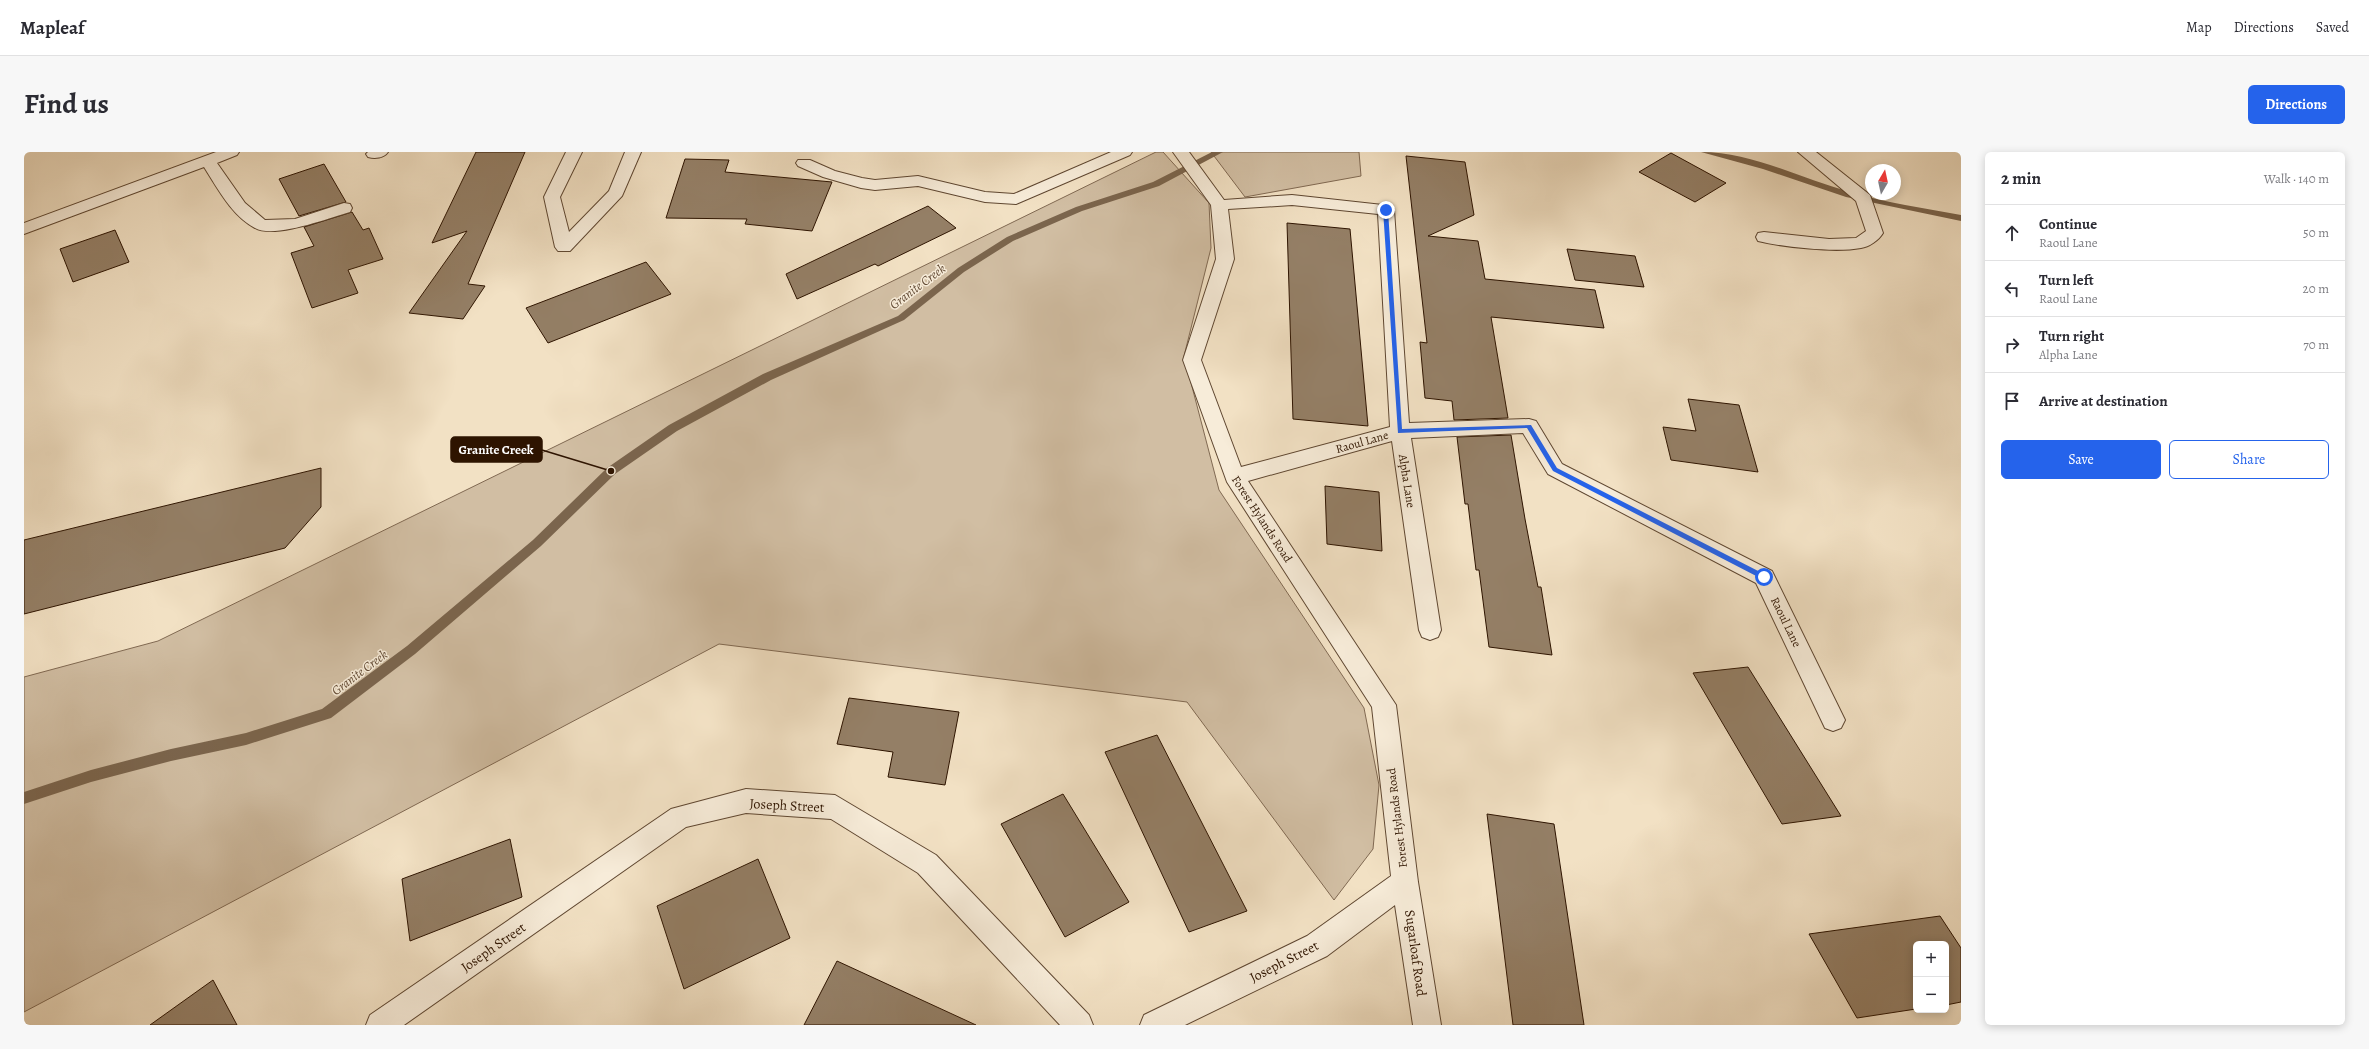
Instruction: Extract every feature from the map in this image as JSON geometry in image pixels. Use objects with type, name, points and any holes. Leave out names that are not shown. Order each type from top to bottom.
[{"type":"street","points":[[24,229],[231,152]]},
{"type":"street","points":[[574,152],[552,197],[564,247],[616,193],[633,152]]},
{"type":"street","points":[[804,163],[830,174],[861,183],[875,185],[918,181],[985,197],[1016,199],[1124,152]]},
{"type":"street","name":"Forest Hylands Road","points":[[1181,152],[1219,205],[1225,260],[1192,360],[1234,477],[1384,705],[1405,882]]},
{"type":"street","points":[[1764,237],[1829,244],[1860,243],[1875,233],[1866,204],[1839,177],[1806,152]]},
{"type":"street","points":[[208,161],[239,208],[261,225],[296,224],[344,208]]},
{"type":"street","name":"Alpha Lane","points":[[1219,205],[1292,200],[1386,210],[1400,431],[1430,630]]},
{"type":"street","name":"Raoul Lane","points":[[1234,477],[1400,431],[1529,426],[1555,469],[1764,577],[1833,720]]},
{"type":"street","name":"Joseph Street","points":[[380,1025],[680,817],[746,801],[835,807],[927,864],[1079,1025]]},
{"type":"street","name":"Joseph Street","points":[[1154,1025],[1317,946],[1405,882]]},
{"type":"street","name":"Sugarloaf Road","points":[[1405,882],[1427,1025]]},
{"type":"shaded area","points":[[1156,152],[1163,152],[1209,203],[1211,248],[1184,356],[1219,490],[1364,708],[1379,785],[1373,849],[1334,900],[1187,702],[719,644],[24,1012],[24,677],[158,641]]},
{"type":"shaded area","points":[[1211,152],[1359,152],[1361,176],[1245,197]]},
{"type":"building","points":[[476,152],[525,152],[468,284],[485,286],[463,319],[409,313],[467,231],[432,243]]},
{"type":"building","points":[[1671,153],[1726,183],[1695,202],[1639,172]]},
{"type":"building","points":[[1406,156],[1465,162],[1474,215],[1428,236],[1478,241],[1485,279],[1595,290],[1604,328],[1491,317],[1508,418],[1454,420],[1452,401],[1425,398],[1420,342],[1427,343]]},
{"type":"building","points":[[685,159],[729,160],[725,172],[832,182],[812,231],[745,224],[747,219],[666,218]]},
{"type":"building","points":[[324,164],[346,202],[299,216],[279,179]]},
{"type":"building","points":[[928,206],[956,228],[878,266],[875,264],[797,299],[786,274]]},
{"type":"building","points":[[352,212],[363,230],[369,228],[383,259],[348,270],[358,293],[312,308],[291,253],[314,246],[304,227]]},
{"type":"building","points":[[1287,223],[1350,229],[1368,426],[1293,419]]},
{"type":"building","points":[[115,230],[129,262],[73,282],[60,249]]},
{"type":"building","points":[[1567,249],[1635,256],[1644,287],[1575,280]]},
{"type":"building","points":[[646,262],[671,294],[548,343],[526,308]]},
{"type":"building","points":[[1688,399],[1739,405],[1758,472],[1671,460],[1663,427],[1696,431]]},
{"type":"building","points":[[1511,435],[1538,587],[1541,587],[1552,655],[1489,647],[1479,570],[1476,570],[1468,504],[1465,504],[1457,437]]},
{"type":"building","points":[[321,468],[321,507],[285,548],[24,614],[24,540]]},
{"type":"building","points":[[1325,486],[1379,492],[1382,551],[1327,544]]},
{"type":"building","points":[[1748,667],[1841,816],[1782,824],[1693,673]]},
{"type":"building","points":[[849,698],[959,712],[945,785],[888,777],[893,752],[837,744]]},
{"type":"building","points":[[1157,735],[1247,911],[1189,932],[1105,752]]},
{"type":"building","points":[[1063,794],[1129,902],[1065,937],[1001,824]]},
{"type":"building","points":[[1487,814],[1554,824],[1584,1025],[1513,1025]]},
{"type":"building","points":[[510,839],[522,897],[410,941],[402,879]]},
{"type":"building","points":[[758,859],[790,938],[684,989],[657,906]]},
{"type":"building","points":[[1940,916],[1961,948],[1961,1002],[1949,1004],[1949,941],[1913,941],[1913,1009],[1857,1018],[1809,934]]},
{"type":"building","points":[[837,961],[976,1025],[804,1025]]},
{"type":"building","points":[[213,980],[237,1025],[150,1025]]},
{"type":"waterway","name":"Granite Creek","points":[[24,798],[91,776],[171,755],[246,739],[326,714],[411,650],[537,543],[611,471],[673,428],[767,377],[901,318],[961,270],[1010,239],[1079,209],[1156,184],[1219,152]]},
{"type":"waterway","points":[[1705,152],[1766,167],[1849,195],[1961,218]]},
{"type":"place","name":"Granite Creek","points":[[611,471]]},
{"type":"route","points":[[1386,210],[1400,431],[1529,426],[1555,469],[1764,577]]}]
